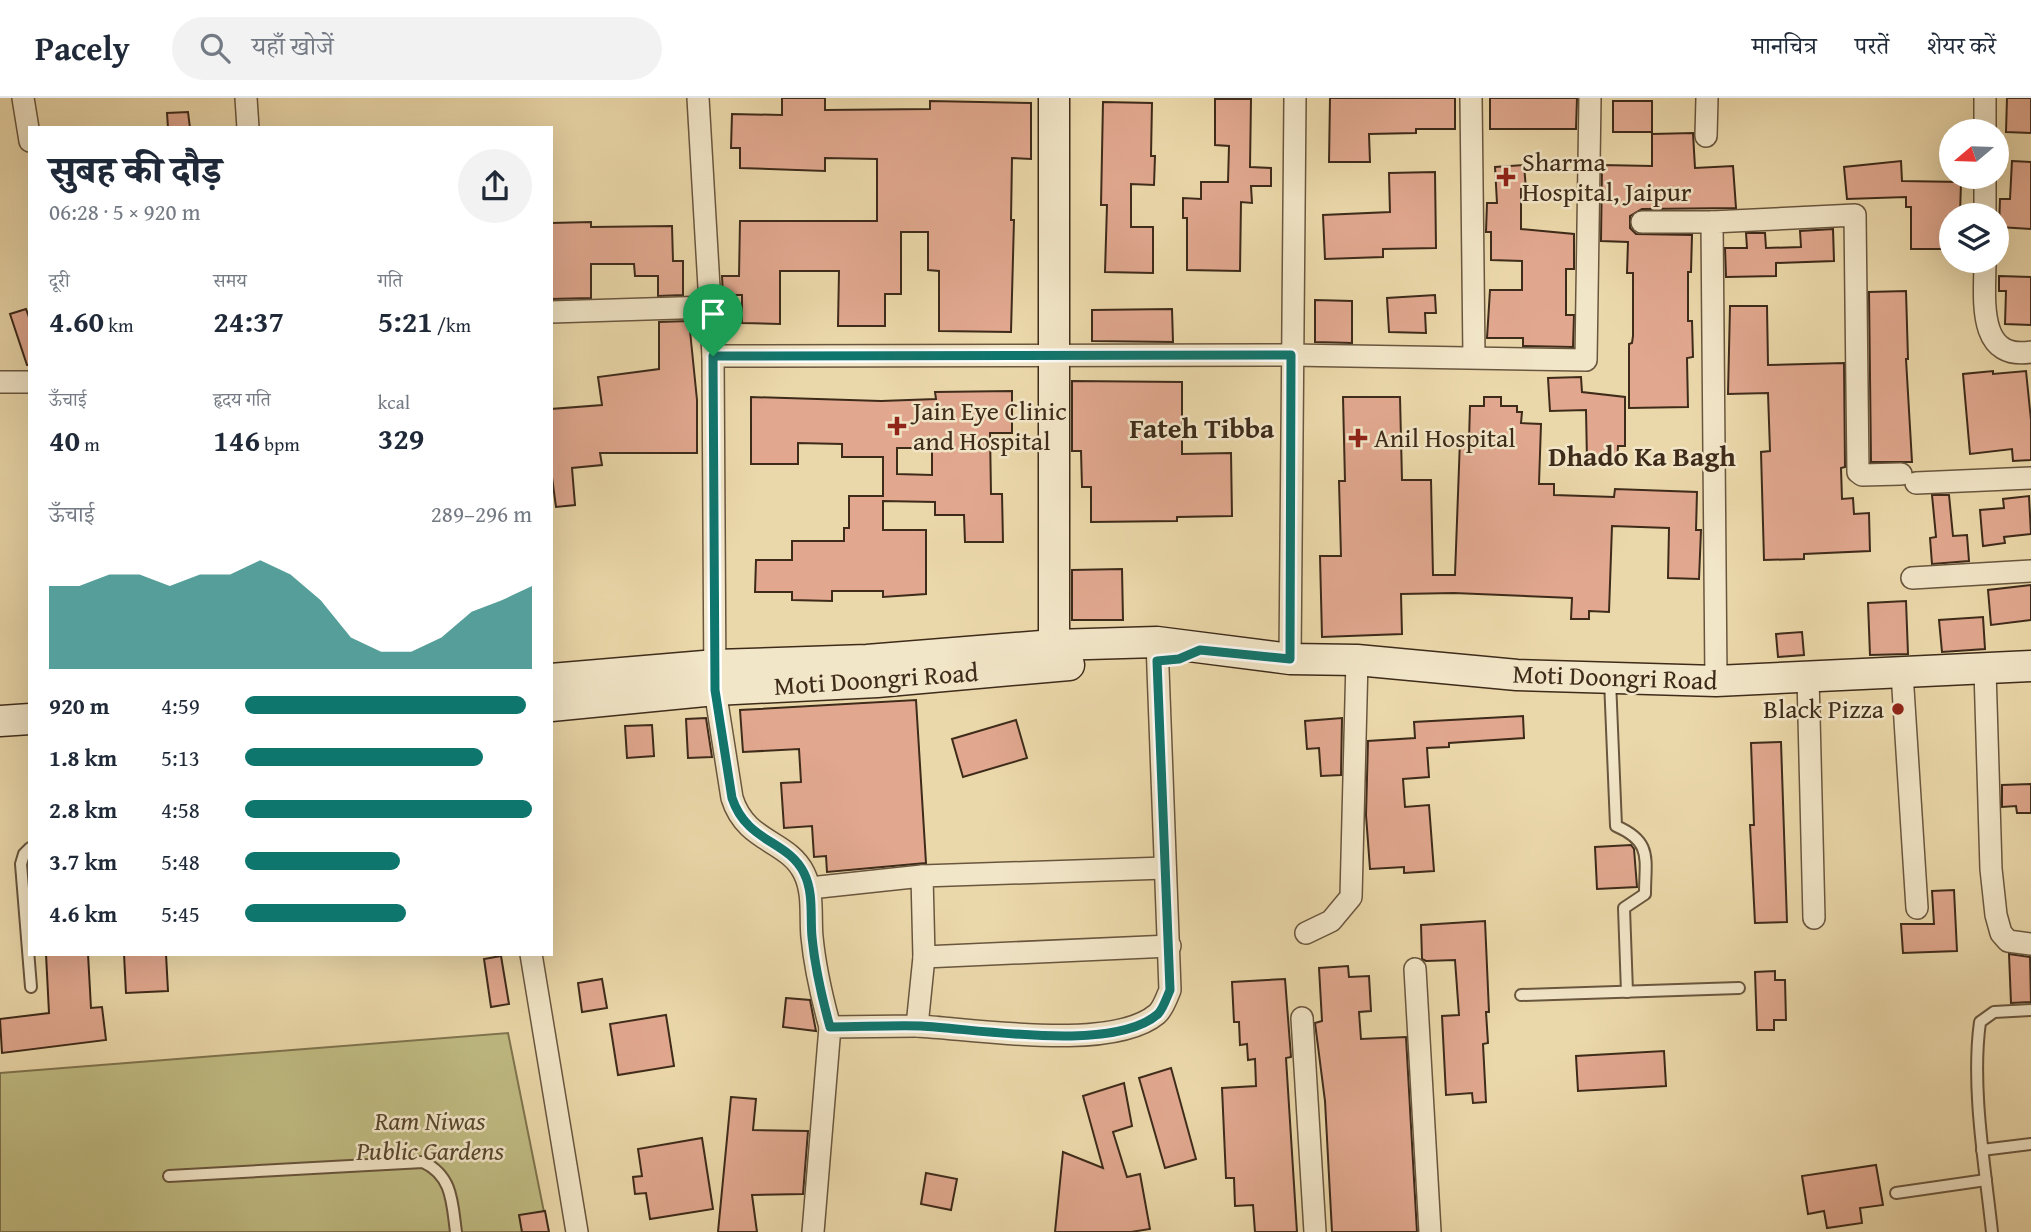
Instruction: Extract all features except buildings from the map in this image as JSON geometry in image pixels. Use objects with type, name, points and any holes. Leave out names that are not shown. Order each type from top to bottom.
[{"type":"street","points":[[23,98],[28,129]]},
{"type":"street","points":[[246,98],[248,126]]},
{"type":"street","points":[[698,98],[713,356],[715,678],[732,798],[737,813],[746,825],[790,857],[804,872],[810,888],[812,939],[821,996],[830,1027],[813,1232]]},
{"type":"street","points":[[1054,98],[1054,655]]},
{"type":"street","points":[[1290,659],[1295,98]]},
{"type":"street","points":[[1471,98],[1474,357]]},
{"type":"street","points":[[713,356],[1291,355],[1586,360],[1590,98]]},
{"type":"street","points":[[1706,136],[1707,98]]},
{"type":"street","points":[[1985,98],[1985,119]]},
{"type":"street","points":[[1642,222],[1712,222],[1855,215],[1858,472],[1862,475],[1909,479],[2031,478]]},
{"type":"street","points":[[1712,222],[1716,681]]},
{"type":"street","points":[[1985,273],[1986,314],[1994,342],[2005,350],[2031,352]]},
{"type":"street","points":[[553,312],[710,307]]},
{"type":"street","points":[[0,382],[28,382]]},
{"type":"street","points":[[1912,578],[2031,571]]},
{"type":"street","name":"Moti Doongri Road","points":[[553,679],[715,678],[852,672],[1054,655],[1157,652],[1179,659],[1200,650],[1290,659],[1357,660],[1517,675],[1716,681],[2031,666]]},
{"type":"street","points":[[830,1027],[917,1026],[1037,1036],[1087,1036],[1131,1027],[1159,1013],[1170,990],[1170,946],[1157,652]]},
{"type":"street","points":[[1306,933],[1331,922],[1351,897],[1357,660]]},
{"type":"street","points":[[1985,670],[1991,869],[1996,915],[2001,933],[2008,941],[2031,944]]},
{"type":"street","points":[[1902,673],[1917,908]]},
{"type":"street","points":[[1808,677],[1814,918]]},
{"type":"street","name":"Moti Doongri Road","points":[[553,706],[715,678]]},
{"type":"street","points":[[0,721],[28,719]]},
{"type":"street","points":[[810,888],[922,876],[1165,868]]},
{"type":"street","points":[[917,1026],[924,957],[922,876]]},
{"type":"street","points":[[924,957],[1170,946]]},
{"type":"street","points":[[531,956],[577,1232]]},
{"type":"street","points":[[1415,969],[1430,1232]]},
{"type":"street","points":[[1302,1018],[1315,1232]]},
{"type":"lane","points":[[1610,678],[1616,826],[1639,837],[1645,852],[1646,894],[1624,908],[1627,992]]},
{"type":"lane","points":[[28,850],[21,864],[30,987]]},
{"type":"lane","points":[[1521,995],[1739,988]]},
{"type":"lane","points":[[1992,1232],[1982,1150],[1978,1041],[1980,1022],[1994,1012],[2031,1010]]},
{"type":"lane","points":[[1982,1150],[2031,1144]]},
{"type":"lane","points":[[169,1176],[423,1162],[436,1168],[445,1178],[451,1194],[456,1232]]},
{"type":"lane","points":[[1896,1193],[1986,1180]]},
{"type":"green space","name":"Ram Niwas Public Gardens","points":[[508,1033],[548,1232],[0,1232],[0,1073]]},
{"type":"place","name":"Sharma Hospital, Jaipur","points":[[1506,177]]},
{"type":"place","name":"Jain Eye Clinic and Hospital","points":[[897,426]]},
{"type":"place","name":"Anil Hospital","points":[[1358,438]]},
{"type":"place","name":"Black Pizza","points":[[1898,709]]},
{"type":"district","name":"Fateh Tibba","points":[[1202,428]]},
{"type":"district","name":"Dhado Ka Bagh","points":[[1642,456]]},
{"type":"route","points":[[1291,355],[1290,659],[1200,650],[1179,659],[1157,661],[1170,946],[1170,990],[1159,1013],[1131,1027],[1087,1036],[1037,1036],[917,1026],[830,1027],[821,996],[812,939],[810,888],[804,872],[790,857],[746,825],[737,813],[732,798],[715,690],[713,356],[1291,355]]}]
